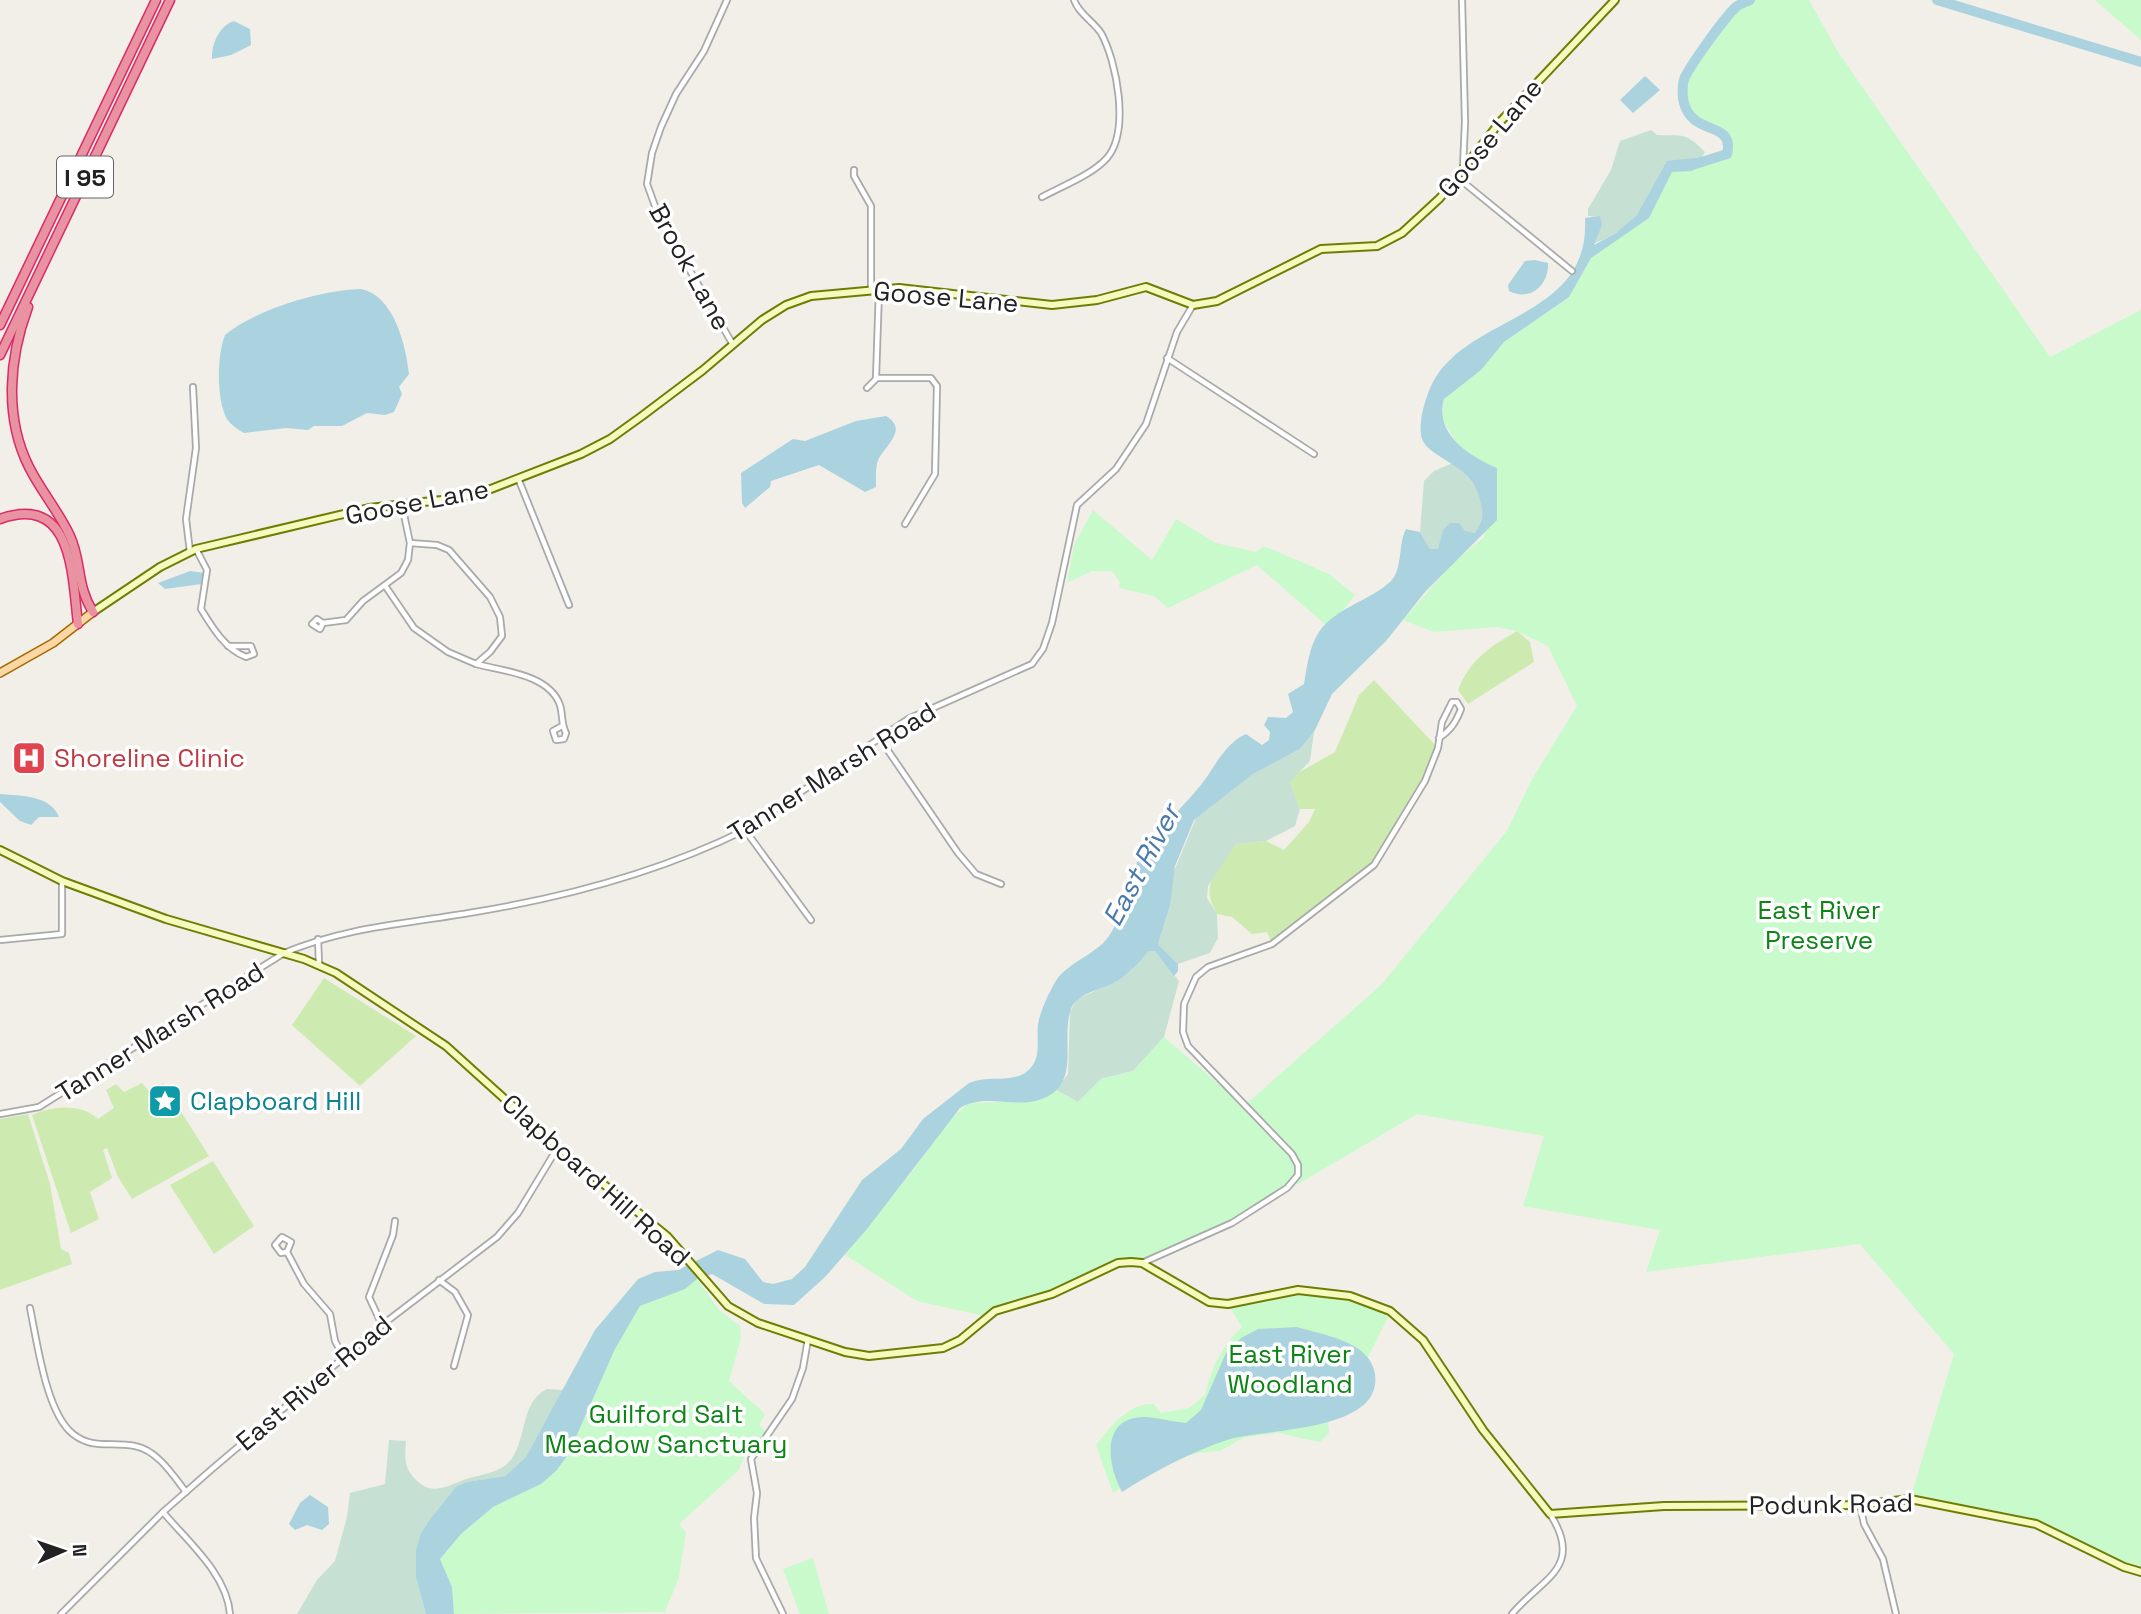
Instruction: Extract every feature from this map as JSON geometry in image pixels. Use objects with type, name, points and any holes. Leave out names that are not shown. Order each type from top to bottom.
[{"type":"highway","name":"I 95","points":[[0,325],[156,0]]},
{"type":"highway","name":"I 95","points":[[0,355],[170,0]]},
{"type":"highway","points":[[53,244],[16,346],[12,371],[14,417],[28,465],[71,537],[79,583],[93,612]]},
{"type":"highway","points":[[0,519],[23,515],[40,518],[53,524],[63,536],[69,551],[78,624]]},
{"type":"main road","name":"Goose Lane","points":[[0,673],[93,612]]},
{"type":"street","name":"Brook Lane","points":[[727,0],[704,51],[676,94],[661,127],[652,153],[647,184],[659,217],[733,343]]},
{"type":"street","points":[[1042,197],[1105,160],[1115,147],[1117,135],[1119,98],[1115,69],[1100,33],[1077,8],[1074,0]]},
{"type":"street","points":[[1462,0],[1465,122],[1462,170]]},
{"type":"street","name":"Goose Lane","points":[[93,612],[160,567],[193,550],[369,508],[451,499],[483,492],[610,439],[786,305],[820,295],[871,289],[928,290],[1052,305],[1097,300],[1146,287],[1193,305],[1217,301],[1321,249],[1377,246],[1390,241],[1422,215],[1457,177],[1500,122],[1615,0]]},
{"type":"street","points":[[854,170],[854,176],[871,206],[871,289]]},
{"type":"street","points":[[1457,177],[1572,271]]},
{"type":"street","points":[[867,388],[876,379],[879,289]]},
{"type":"street","name":"Tanner Marsh Road","points":[[0,1114],[39,1107],[284,953],[318,939],[345,931],[477,912],[547,897],[630,873],[717,843],[744,831],[878,736],[938,704],[1032,664],[1043,649],[1052,623],[1077,505],[1116,469],[1146,424],[1167,358],[1193,305]]},
{"type":"street","points":[[1167,358],[1314,454]]},
{"type":"street","points":[[876,379],[931,378],[937,386],[936,474],[905,524]]},
{"type":"street","points":[[193,387],[196,448],[186,519],[193,550],[207,570],[201,610],[228,646],[246,657],[254,654],[251,646],[228,646]]},
{"type":"street","points":[[518,478],[569,605]]},
{"type":"street","points":[[323,623],[346,620],[363,601],[386,587],[401,573],[408,560],[410,543],[402,505]]},
{"type":"street","points":[[410,543],[437,545],[449,550],[490,597],[500,617],[502,636],[476,664]]},
{"type":"street","points":[[386,587],[424,636],[448,652],[476,664],[527,677],[539,683],[561,707],[562,726]]},
{"type":"street","points":[[1142,1263],[1232,1223],[1287,1188],[1298,1175],[1298,1165],[1292,1153],[1188,1045],[1182,1019],[1188,991],[1208,967],[1272,944],[1374,865],[1425,781],[1447,709],[1452,702],[1457,702],[1461,709],[1459,715],[1450,731],[1439,738]]},
{"type":"street","points":[[878,736],[957,853],[976,874],[1001,884]]},
{"type":"street","points":[[744,831],[811,920]]},
{"type":"street","name":"Clapboard Hill Road","points":[[0,850],[62,881],[180,924],[319,964],[439,1041],[558,1147],[655,1225],[689,1259],[728,1306],[758,1323],[845,1352],[869,1356],[943,1348],[960,1340],[995,1311],[1052,1294],[1118,1263],[1142,1263]]},
{"type":"street","points":[[0,940],[62,934],[62,881]]},
{"type":"street","points":[[318,939],[319,964]]},
{"type":"street","name":"East River Road","points":[[61,1614],[186,1492],[382,1325],[509,1225],[558,1147]]},
{"type":"street","points":[[382,1325],[371,1305],[369,1290],[393,1236],[395,1221]]},
{"type":"street","points":[[287,1252],[304,1283],[330,1314],[335,1341],[344,1358]]},
{"type":"street","points":[[1142,1263],[1209,1302],[1228,1304],[1278,1291],[1321,1291],[1366,1300],[1390,1311],[1423,1340],[1483,1430],[1550,1514],[1562,1539],[1562,1558],[1550,1581],[1513,1614]]},
{"type":"street","points":[[439,1280],[456,1292],[468,1315],[454,1366]]},
{"type":"street","points":[[30,1308],[47,1383],[58,1416],[71,1433],[86,1442],[107,1446],[135,1446],[165,1465],[186,1492]]},
{"type":"street","points":[[783,1614],[756,1558],[754,1518],[757,1493],[751,1459],[792,1399],[803,1368],[808,1339]]},
{"type":"street","name":"Podunk Road","points":[[1550,1514],[1664,1506],[1860,1505],[1910,1499],[2036,1524],[2109,1560],[2141,1572]]},
{"type":"street","points":[[1860,1505],[1864,1524],[1883,1559],[1896,1614]]},
{"type":"street","points":[[163,1512],[214,1572],[224,1590],[230,1614]]},
{"type":"green space","name":"East River Preserve","points":[[1750,0],[1809,0],[1838,52],[2050,357],[2141,310],[2141,1566],[2098,1555],[2036,1524],[1910,1499],[1954,1354],[1860,1244],[1646,1272],[1660,1230],[1523,1206],[1544,1136],[1417,1114],[1232,1223],[1188,1245],[1142,1263],[1118,1263],[1052,1294],[993,1308],[985,1316],[917,1301],[845,1255],[915,1168],[946,1123],[969,1103],[1038,1101],[1056,1090],[1078,1102],[1101,1079],[1133,1071],[1164,1037],[1244,1106],[1381,985],[1507,831],[1531,781],[1577,706],[1548,646],[1517,631],[1496,627],[1434,632],[1403,620],[1453,563],[1484,537],[1497,468],[1475,459],[1458,445],[1442,419],[1444,399],[1481,370],[1504,342],[1569,297],[1591,258],[1591,250],[1616,234],[1636,215],[1670,169],[1727,154],[1724,136],[1695,120],[1688,113],[1683,100],[1683,83],[1694,61],[1724,20],[1737,6]]},
{"type":"green space","points":[[2095,0],[2141,0],[2141,40]]},
{"type":"green space","points":[[1651,130],[1657,135],[1688,138],[1705,152],[1702,157],[1688,159],[1668,169],[1633,220],[1592,244],[1602,225],[1599,217],[1588,216],[1588,209],[1611,170],[1620,141]]},
{"type":"green space","points":[[1453,463],[1474,486],[1483,513],[1474,533],[1443,530],[1439,549],[1430,549],[1420,532],[1424,481],[1434,471]]},
{"type":"green space","points":[[1093,510],[1152,560],[1176,519],[1216,543],[1256,552],[1264,546],[1329,574],[1355,595],[1329,628],[1257,565],[1168,608],[1154,596],[1119,588],[1120,582],[1112,571],[1092,571],[1067,583],[1074,545]]},
{"type":"green space","points":[[1517,631],[1530,642],[1534,662],[1468,704],[1458,690],[1468,670],[1490,649]]},
{"type":"green space","points":[[1374,680],[1438,748],[1425,781],[1374,865],[1272,944],[1267,932],[1252,934],[1232,917],[1217,914],[1210,894],[1213,877],[1236,844],[1266,841],[1284,850],[1309,822],[1315,809],[1300,809],[1290,782],[1294,775],[1335,752],[1359,695]]},
{"type":"green space","points":[[1314,732],[1310,761],[1290,782],[1300,809],[1295,826],[1266,841],[1236,844],[1208,886],[1207,898],[1217,914],[1218,938],[1210,953],[1178,964],[1158,944],[1170,906],[1172,876],[1196,818],[1253,774],[1300,749]]},
{"type":"green space","points":[[1147,951],[1155,951],[1179,981],[1164,1037],[1133,1071],[1101,1079],[1078,1102],[1056,1090],[1068,1074],[1070,1012],[1077,999],[1115,982],[1132,970]]},
{"type":"green space","points":[[324,978],[416,1036],[360,1086],[292,1025]]},
{"type":"green space","points":[[142,1083],[149,1091],[163,1083],[209,1156],[132,1199],[118,1177],[107,1148],[103,1150],[112,1178],[90,1192],[99,1219],[71,1233],[32,1115],[49,1110],[75,1108],[98,1119],[114,1108],[106,1090],[116,1084],[124,1092]]},
{"type":"green space","points":[[28,1114],[50,1184],[61,1249],[69,1253],[72,1264],[0,1290],[0,1119]]},
{"type":"green space","points":[[213,1161],[254,1226],[214,1254],[170,1185]]},
{"type":"green space","name":"Guilford Salt Meadow Sanctuary","points":[[697,1279],[719,1310],[740,1326],[741,1338],[729,1381],[765,1414],[759,1425],[767,1432],[759,1444],[751,1439],[739,1470],[679,1524],[686,1533],[679,1577],[665,1612],[454,1614],[452,1587],[440,1559],[461,1534],[493,1507],[541,1484],[556,1471],[568,1455],[615,1349],[640,1306],[684,1289]]},
{"type":"green space","name":"East River Woodland","points":[[1290,1293],[1335,1294],[1390,1313],[1345,1403],[1328,1422],[1329,1433],[1320,1442],[1278,1433],[1245,1437],[1220,1451],[1197,1453],[1156,1467],[1113,1493],[1096,1445],[1107,1431],[1128,1411],[1145,1404],[1154,1404],[1161,1413],[1189,1408],[1205,1395],[1218,1358],[1242,1327],[1228,1304]]},
{"type":"green space","points":[[547,1389],[563,1390],[526,1457],[505,1476],[466,1482],[457,1487],[421,1533],[416,1578],[426,1614],[297,1614],[317,1580],[335,1561],[347,1517],[350,1493],[385,1484],[389,1440],[406,1441],[407,1466],[416,1480],[426,1487],[440,1488],[492,1472],[511,1459],[517,1449],[531,1405],[537,1396]]},
{"type":"green space","points":[[813,1558],[829,1614],[800,1614],[783,1569]]},
{"type":"water","points":[[234,21],[250,29],[251,45],[231,55],[212,59],[217,36]]},
{"type":"water","points":[[1645,76],[1660,90],[1633,113],[1620,100]]},
{"type":"water","points":[[1702,157],[1692,171],[1672,172],[1649,218],[1591,258],[1569,297],[1504,342],[1481,370],[1444,399],[1442,412],[1449,433],[1465,450],[1497,468],[1497,520],[1425,592],[1386,641],[1332,694],[1314,732],[1300,749],[1253,774],[1194,820],[1175,866],[1170,906],[1158,944],[1178,964],[1178,971],[1174,976],[1155,951],[1148,951],[1121,978],[1077,1000],[1070,1012],[1067,1063],[1061,1085],[1052,1094],[1039,1100],[1019,1103],[979,1102],[960,1108],[867,1229],[825,1277],[794,1305],[764,1304],[712,1274],[697,1279],[685,1289],[640,1306],[615,1349],[568,1455],[556,1471],[541,1484],[493,1507],[461,1534],[440,1559],[452,1587],[454,1614],[426,1614],[416,1578],[416,1550],[421,1533],[456,1487],[466,1482],[505,1476],[526,1457],[595,1330],[638,1279],[655,1272],[678,1270],[718,1250],[745,1259],[763,1282],[773,1284],[792,1279],[805,1267],[862,1180],[901,1149],[923,1119],[969,1083],[983,1079],[1012,1078],[1031,1068],[1038,1050],[1039,1019],[1059,976],[1109,936],[1117,921],[1128,880],[1139,859],[1201,785],[1226,749],[1246,734],[1262,745],[1269,740],[1270,732],[1264,725],[1268,717],[1286,718],[1293,712],[1288,694],[1304,684],[1309,657],[1319,632],[1334,617],[1391,581],[1397,570],[1406,529],[1420,532],[1430,549],[1438,549],[1443,530],[1450,523],[1459,523],[1465,531],[1474,533],[1479,526],[1482,508],[1477,490],[1470,479],[1434,452],[1422,439],[1421,418],[1433,382],[1450,360],[1473,342],[1549,296],[1569,277],[1582,251],[1585,218],[1600,216],[1602,225],[1594,245],[1616,233],[1637,215],[1667,161]]},
{"type":"water","points":[[1525,261],[1548,263],[1542,284],[1531,293],[1517,294],[1509,291],[1508,285]]},
{"type":"water","points":[[361,289],[372,293],[390,311],[405,350],[409,374],[399,387],[402,394],[394,412],[385,415],[367,413],[342,426],[314,426],[308,430],[286,428],[244,433],[232,425],[223,410],[219,389],[219,365],[225,335],[253,317],[289,303],[327,293]]},
{"type":"water","points":[[886,416],[892,421],[896,431],[879,458],[876,487],[865,492],[819,465],[771,481],[770,487],[745,508],[742,503],[741,473],[793,439],[805,441],[856,421]]},
{"type":"water","points":[[190,571],[205,573],[202,584],[165,589],[158,583]]},
{"type":"water","points":[[0,794],[25,796],[42,801],[49,804],[59,817],[39,817],[31,825],[20,821],[0,802]]},
{"type":"water","name":"East River Woodland","points":[[1297,1327],[1344,1341],[1364,1354],[1371,1363],[1375,1374],[1372,1393],[1360,1408],[1341,1418],[1318,1425],[1227,1440],[1173,1463],[1122,1492],[1111,1455],[1111,1443],[1121,1424],[1132,1418],[1147,1417],[1186,1423],[1201,1410],[1226,1353],[1241,1338],[1258,1329]]},
{"type":"water","points":[[310,1495],[328,1507],[329,1524],[322,1530],[307,1525],[295,1530],[289,1524],[300,1503]]},
{"type":"waterway","name":"East River","points":[[1689,166],[1727,154],[1728,143],[1725,136],[1696,121],[1689,114],[1683,97],[1684,80],[1724,21],[1737,6],[1750,0]]},
{"type":"waterway","name":"East River","points":[[1937,0],[2141,62]]},
{"type":"place","name":"Shoreline Clinic","points":[[29,758]]},
{"type":"place","name":"Clapboard Hill","points":[[165,1101]]}]
